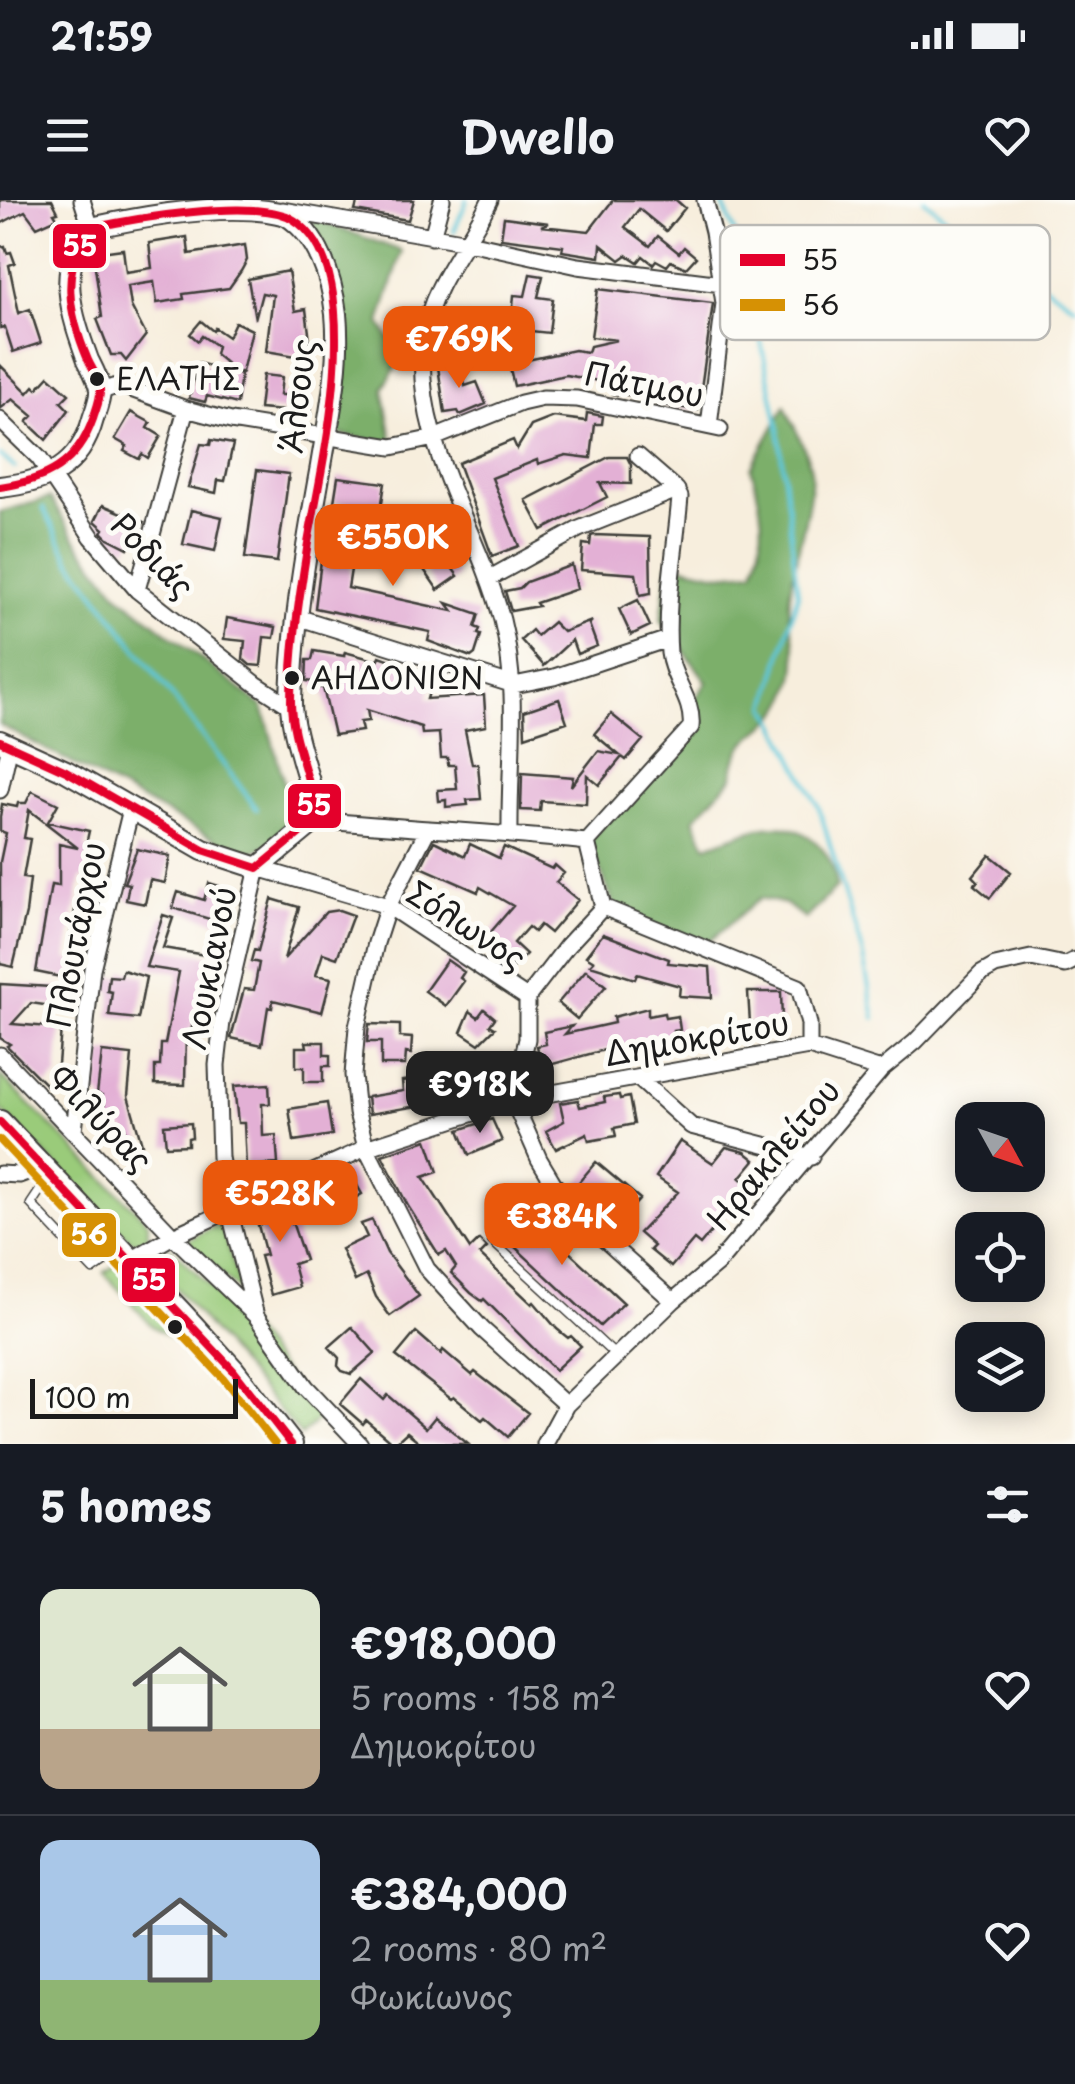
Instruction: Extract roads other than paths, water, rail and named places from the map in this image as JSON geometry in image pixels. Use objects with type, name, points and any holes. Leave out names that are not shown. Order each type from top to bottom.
[{"type":"main road","points":[[0,1122],[233,1370],[291,1444]]},
{"type":"street","points":[[82,200],[92,228]]},
{"type":"street","points":[[432,236],[442,200]]},
{"type":"street","points":[[490,200],[444,278],[428,317],[424,388],[434,438],[456,503],[490,578],[514,685],[510,833]]},
{"type":"street","points":[[705,200],[720,274]]},
{"type":"street","points":[[0,487],[38,482],[51,476],[85,442],[101,390],[75,320],[68,285],[74,251],[92,228],[216,204],[311,208],[578,266],[720,284]]},
{"type":"street","name":"Άλσους","points":[[268,208],[298,224],[320,255],[333,296],[337,338],[297,618],[290,706],[316,804],[316,820]]},
{"type":"street","points":[[311,208],[320,255]]},
{"type":"street","name":"Πάτμου","points":[[326,435],[392,447],[434,438],[521,403],[560,397],[715,427],[721,340]]},
{"type":"street","points":[[101,390],[120,385],[186,410],[272,430],[326,435]]},
{"type":"street","points":[[137,590],[186,410]]},
{"type":"street","name":"Ροδιάς","points":[[0,420],[26,443],[92,536],[137,590],[256,684],[290,706]]},
{"type":"street","points":[[587,842],[691,727],[692,716],[672,669],[668,639],[680,497],[638,456]]},
{"type":"street","points":[[490,578],[579,529],[676,490]]},
{"type":"street","points":[[297,618],[514,685],[554,677],[668,639]]},
{"type":"street","points":[[0,790],[5,743],[66,772],[204,850],[258,868],[316,820],[587,842]]},
{"type":"street","name":"Πλουτάρχου","points":[[74,1131],[92,970],[131,810]]},
{"type":"street","points":[[428,832],[388,906],[356,1028],[353,1075],[366,1148],[416,1249],[440,1286],[566,1405]]},
{"type":"street","points":[[587,842],[603,908]]},
{"type":"street","name":"Σόλωνος","points":[[258,868],[388,906],[527,998]]},
{"type":"street","name":"Λουκιανού","points":[[256,1316],[220,1157],[218,1065],[222,1022],[258,868]]},
{"type":"street","points":[[603,908],[527,998],[527,1039],[513,1100],[538,1159],[567,1206],[673,1302]]},
{"type":"street","points":[[603,908],[800,988],[808,1047]]},
{"type":"street","name":"Ηρακλείτου","points":[[545,1444],[566,1405],[718,1264],[881,1070],[916,1042],[981,974],[994,966],[1031,958],[1065,965],[1075,960]]},
{"type":"street","name":"Δημοκρίτου","points":[[128,1254],[366,1148],[513,1100],[808,1047],[881,1070]]},
{"type":"street","name":"Φιλύρας","points":[[0,1054],[173,1236],[256,1316],[306,1388],[360,1444]]},
{"type":"street","points":[[638,1079],[691,1126],[811,1157]]},
{"type":"street","points":[[0,1174],[47,1170]]},
{"type":"lane","points":[[47,1170],[31,1204],[93,1270],[128,1254]]},
{"type":"lane","points":[[492,1240],[616,1356]]},
{"type":"waterway","points":[[454,231],[467,200]]},
{"type":"waterway","points":[[721,200],[732,225]]},
{"type":"waterway","points":[[924,200],[956,225]]},
{"type":"waterway","points":[[1050,289],[1075,306]]},
{"type":"waterway","points":[[761,340],[778,426],[798,594],[767,706],[819,808],[862,952],[875,1018]]},
{"type":"waterway","points":[[0,455],[15,468]]},
{"type":"waterway","points":[[43,508],[70,560],[257,809]]},
{"type":"place","name":"ΕΛΑΤΗΣ","points":[[97,379]]},
{"type":"place","name":"ΑΗΔΟΝΙΩΝ","points":[[292,678]]}]
